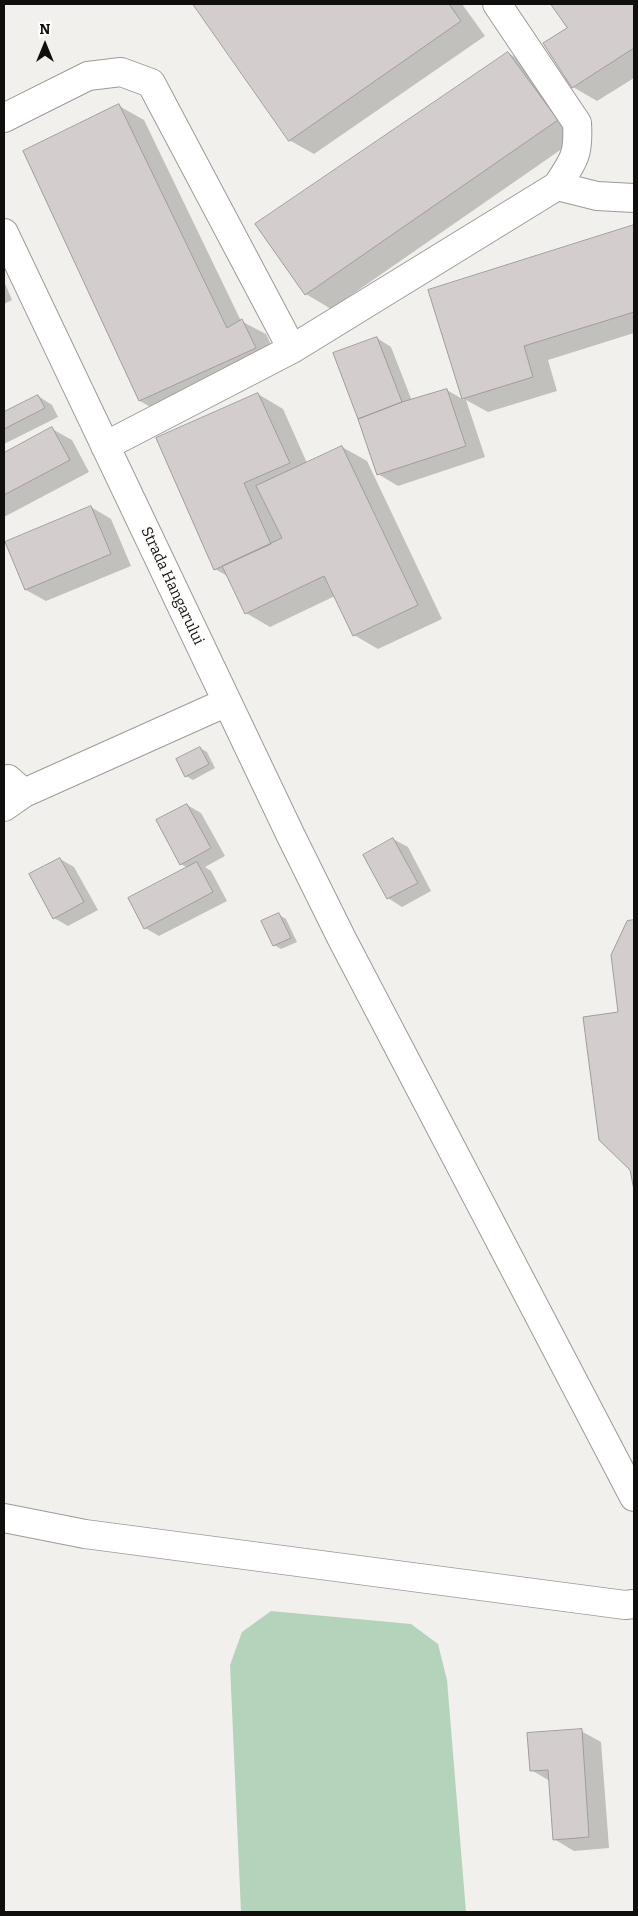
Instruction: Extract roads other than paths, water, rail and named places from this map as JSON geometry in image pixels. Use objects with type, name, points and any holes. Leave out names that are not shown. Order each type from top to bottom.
[{"type":"street","points":[[105,446],[292,349],[557,186],[576,158],[578,144],[577,123],[496,4]]},
{"type":"street","points":[[4,118],[88,76],[121,72],[151,83],[292,349]]},
{"type":"street","points":[[557,186],[597,196],[634,198]]},
{"type":"street","name":"Strada Hangarului","points":[[4,233],[342,939],[634,1496]]},
{"type":"street","points":[[9,789],[227,702]]},
{"type":"street","points":[[4,1518],[94,1535],[606,1602],[634,1604]]}]
